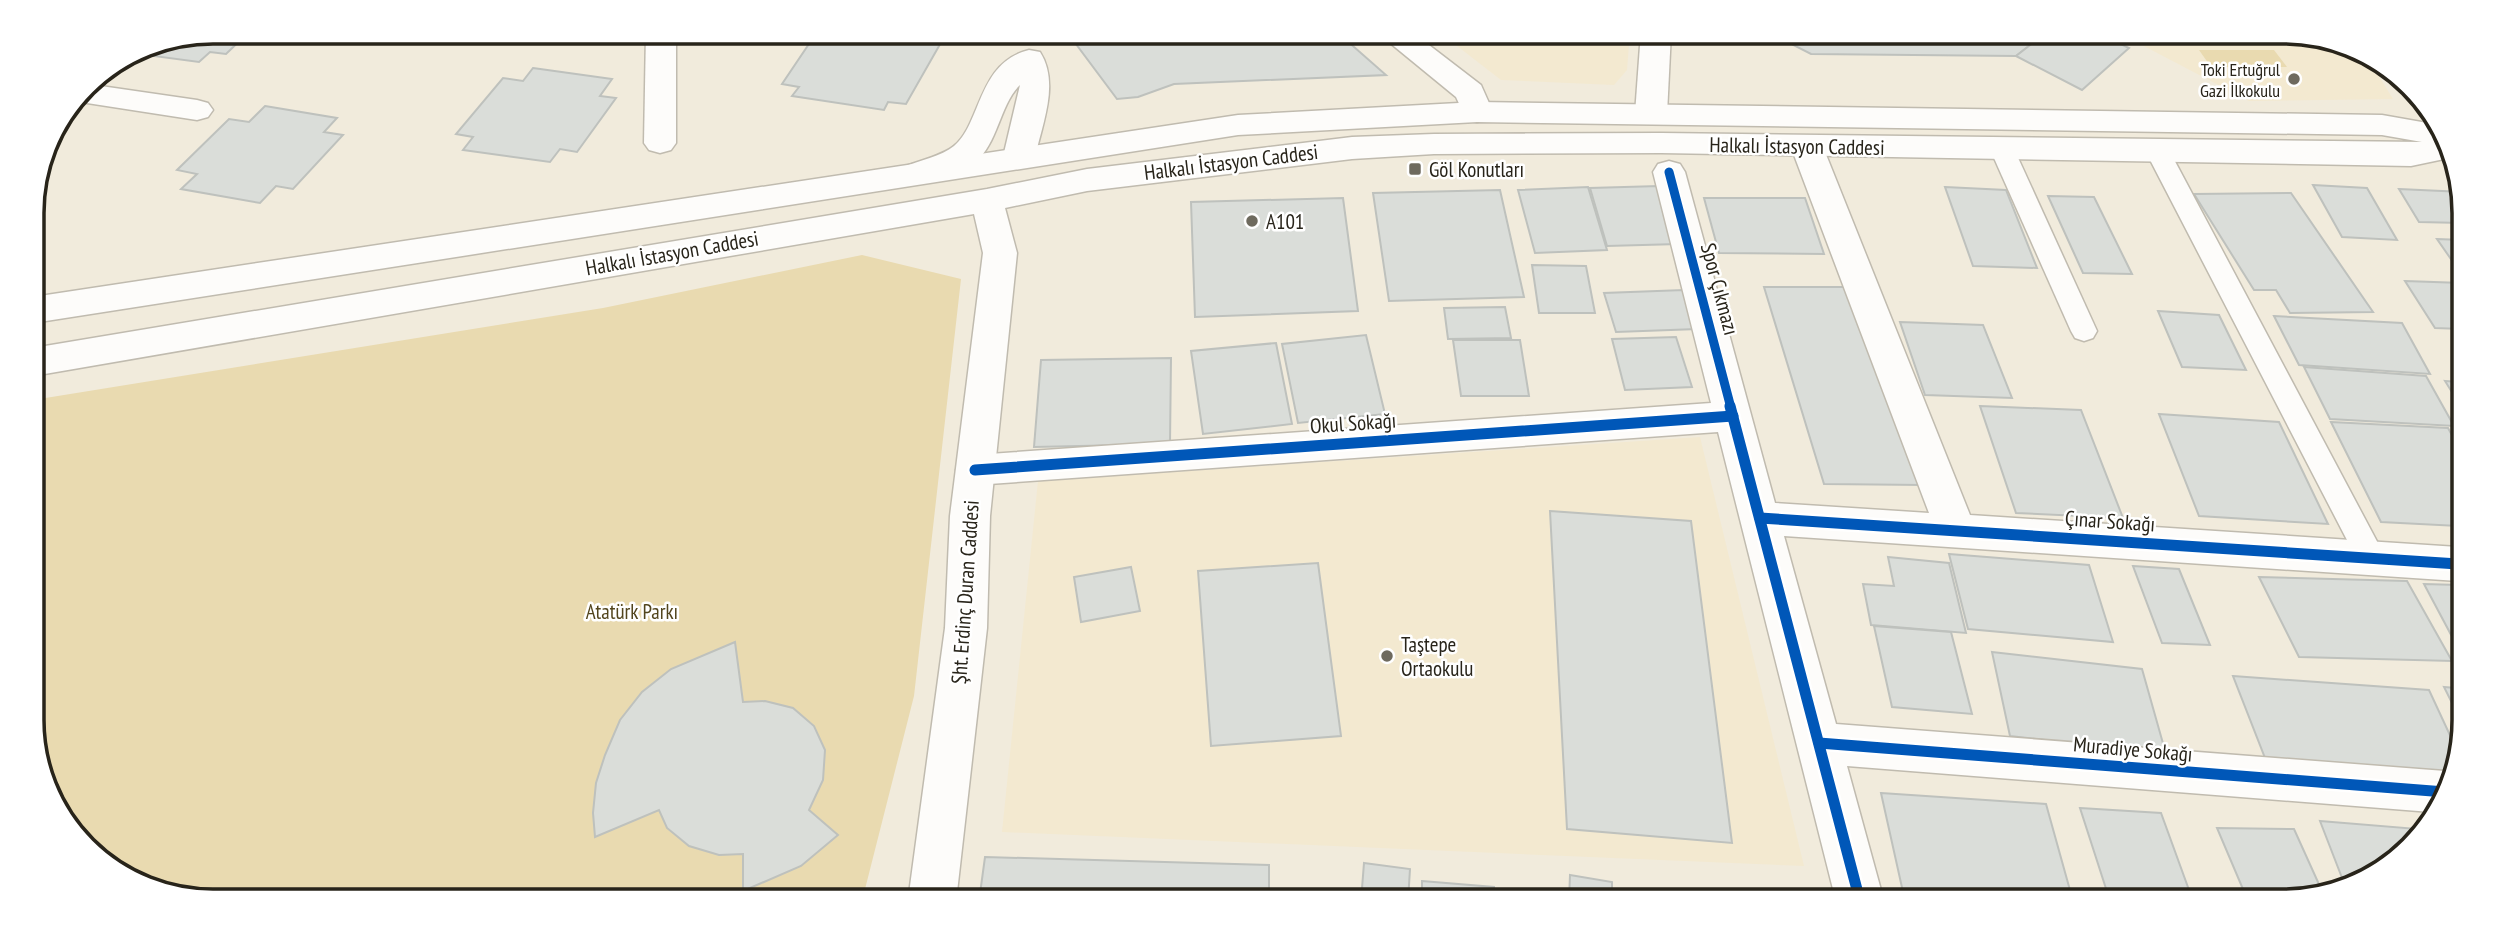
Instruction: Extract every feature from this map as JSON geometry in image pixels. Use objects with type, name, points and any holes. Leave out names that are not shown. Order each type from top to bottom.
[{"type":"main road","points":[[660,143],[661,44]]},
{"type":"main road","points":[[1409,44],[1470,92],[1477,112]]},
{"type":"main road","name":"Spor Çıkmazı","points":[[1656,44],[1660,143],[1857,889]]},
{"type":"main road","points":[[1019,157],[1035,84],[1024,45]]},
{"type":"main road","points":[[915,175],[966,153],[1024,45]]},
{"type":"main road","points":[[92,95],[197,110]]},
{"type":"main road","name":"Halkalı İstasyon Caddesi","points":[[44,308],[1238,125],[1477,112],[1660,143],[1750,118],[2382,125],[2433,134]]},
{"type":"main road","name":"Halkalı İstasyon Caddesi","points":[[44,360],[988,200],[1087,180],[1352,148],[1660,143],[2411,155],[2440,150]]},
{"type":"main road","points":[[1807,147],[1956,531]]},
{"type":"main road","points":[[915,175],[988,200]]},
{"type":"main road","name":"Şht. Erdinç Duran Caddesi","points":[[933,889],[966,628],[975,470],[1000,253],[988,200]]},
{"type":"main road","points":[[44,330],[332,281],[385,267],[423,250]]},
{"type":"main road","name":"Okul Sokağı","points":[[975,470],[1733,416]]},
{"type":"main road","name":"Çınar Sokağı","points":[[1760,518],[2452,564]]},
{"type":"main road","name":"Muradiye Sokağı","points":[[1819,743],[2436,792]]},
{"type":"lane","points":[[2002,149],[2084,331]]},
{"type":"lane","points":[[2158,152],[2371,558]]},
{"type":"shaded area","points":[[1454,44],[1629,44],[1627,70],[1614,85],[1501,80]]},
{"type":"shaded area","name":"Toki Ertuğrul Gazi İlkokulu","points":[[2140,44],[2294,44],[2316,47],[2358,61],[2376,71],[2393,99],[2249,101]]},
{"type":"shaded area","name":"Taştepe Ortaokulu","points":[[1700,437],[1804,866],[1002,832],[1038,481]]},
{"type":"green space","points":[[2199,50],[2274,50],[2287,67],[2211,67]]},
{"type":"green space","name":"Atatürk Parkı","points":[[862,255],[961,279],[914,696],[865,889],[191,888],[138,872],[101,847],[72,814],[61,795],[47,753],[44,731],[44,398],[603,308]]},
{"type":"building","points":[[236,44],[226,54],[210,52],[199,62],[151,56],[191,45]]},
{"type":"building","points":[[809,44],[940,44],[906,104],[888,102],[884,110],[792,96],[799,87],[782,84]]},
{"type":"building","points":[[1076,44],[1351,44],[1386,75],[1174,84],[1138,97],[1117,99]]},
{"type":"building","points":[[1791,44],[2032,44],[2016,56],[1811,54]]},
{"type":"building","points":[[2032,44],[2121,44],[2129,48],[2082,90],[2016,56]]},
{"type":"building","points":[[533,68],[612,79],[600,96],[616,98],[577,152],[560,149],[550,162],[463,150],[473,137],[456,134],[503,78],[523,81]]},
{"type":"building","points":[[265,106],[337,118],[324,132],[343,135],[293,189],[276,186],[260,203],[181,189],[197,174],[177,170],[229,119],[249,122]]},
{"type":"building","points":[[2313,185],[2367,188],[2397,240],[2342,237]]},
{"type":"building","points":[[1659,186],[1678,244],[1607,246],[1590,188]]},
{"type":"building","points":[[1588,187],[1607,250],[1535,253],[1518,190]]},
{"type":"building","points":[[1945,187],[2006,190],[2037,268],[1973,266]]},
{"type":"building","points":[[2399,189],[2451,191],[2452,223],[2419,222]]},
{"type":"building","points":[[1500,190],[1524,297],[1389,301],[1373,193]]},
{"type":"building","points":[[2291,193],[2373,312],[2290,313],[2276,290],[2254,290],[2194,194]]},
{"type":"building","points":[[2048,196],[2094,197],[2132,274],[2083,273]]},
{"type":"building","points":[[1343,198],[1358,311],[1195,317],[1191,202]]},
{"type":"building","points":[[1704,198],[1805,198],[1824,254],[1719,253]]},
{"type":"building","points":[[2437,239],[2452,240],[2452,261]]},
{"type":"building","points":[[1532,265],[1586,266],[1595,313],[1539,313]]},
{"type":"building","points":[[2405,281],[2452,283],[2452,329],[2435,328]]},
{"type":"building","points":[[1764,287],[1851,287],[1923,485],[1824,484]]},
{"type":"building","points":[[1684,290],[1697,329],[1616,332],[1604,293]]},
{"type":"building","points":[[1505,307],[1511,338],[1448,339],[1444,308]]},
{"type":"building","points":[[2158,311],[2219,315],[2246,370],[2182,367]]},
{"type":"building","points":[[2274,316],[2402,323],[2430,374],[2299,365]]},
{"type":"building","points":[[1900,322],[1983,325],[2012,398],[1925,395]]},
{"type":"building","points":[[1366,335],[1385,414],[1298,423],[1282,344]]},
{"type":"building","points":[[1676,337],[1692,387],[1625,390],[1612,339]]},
{"type":"building","points":[[1453,340],[1520,340],[1529,396],[1461,396]]},
{"type":"building","points":[[1276,343],[1292,424],[1203,434],[1191,351]]},
{"type":"building","points":[[1171,358],[1170,444],[1034,447],[1041,360]]},
{"type":"building","points":[[2304,367],[2426,376],[2452,426],[2330,419]]},
{"type":"building","points":[[2445,381],[2452,381],[2452,392]]},
{"type":"building","points":[[1980,406],[2081,410],[2123,518],[2016,513]]},
{"type":"building","points":[[2159,414],[2279,422],[2328,524],[2199,516]]},
{"type":"building","points":[[2331,422],[2448,428],[2452,435],[2452,526],[2381,522]]},
{"type":"building","points":[[1550,511],[1691,521],[1732,843],[1567,829]]},
{"type":"building","points":[[1949,554],[2089,565],[2113,642],[1968,629]]},
{"type":"building","points":[[1888,557],[1949,563],[1966,633],[1871,625],[1863,584],[1894,586]]},
{"type":"building","points":[[1318,563],[1341,736],[1211,746],[1198,571]]},
{"type":"building","points":[[2133,566],[2179,569],[2210,645],[2162,643]]},
{"type":"building","points":[[1131,567],[1140,611],[1081,622],[1074,577]]},
{"type":"building","points":[[2259,577],[2407,581],[2452,661],[2299,657]]},
{"type":"building","points":[[2424,584],[2452,585],[2452,637]]},
{"type":"building","points":[[1874,626],[1951,632],[1972,714],[1892,707]]},
{"type":"building","points":[[735,642],[743,702],[765,701],[793,708],[814,726],[825,750],[823,780],[809,810],[838,835],[801,866],[743,889],[743,854],[719,855],[689,846],[667,828],[659,810],[595,837],[593,813],[596,783],[620,720],[642,692],[671,669]]},
{"type":"building","points":[[1992,652],[2142,669],[2166,754],[2010,736]]},
{"type":"building","points":[[2233,676],[2429,690],[2451,738],[2442,777],[2267,763]]},
{"type":"building","points":[[2444,687],[2452,688],[2452,703]]},
{"type":"building","points":[[1881,793],[2046,804],[2070,889],[1902,889]]},
{"type":"building","points":[[2080,808],[2161,813],[2189,889],[2106,889]]},
{"type":"building","points":[[2320,821],[2412,829],[2403,840],[2368,867],[2342,878]]},
{"type":"building","points":[[2217,828],[2294,829],[2319,885],[2294,889],[2243,889]]},
{"type":"building","points":[[985,857],[1269,865],[1269,889],[981,889]]},
{"type":"building","points":[[1364,863],[1410,869],[1409,889],[1362,889]]},
{"type":"building","points":[[1570,875],[1612,882],[1612,889],[1569,889]]},
{"type":"building","points":[[1422,881],[1494,889],[1422,889]]},
{"type":"cycle path","points":[[1669,172],[1857,889]]},
{"type":"cycle path","points":[[975,470],[1733,416]]},
{"type":"cycle path","points":[[1760,518],[2452,564]]},
{"type":"cycle path","points":[[1819,743],[2436,791]]},
{"type":"place","name":"Toki Ertuğrul Gazi İlkokulu","points":[[2294,79]]},
{"type":"place","name":"Göl Konutları","points":[[1415,169]]},
{"type":"place","name":"A101","points":[[1252,221]]},
{"type":"place","name":"Taştepe Ortaokulu","points":[[1387,656]]}]
